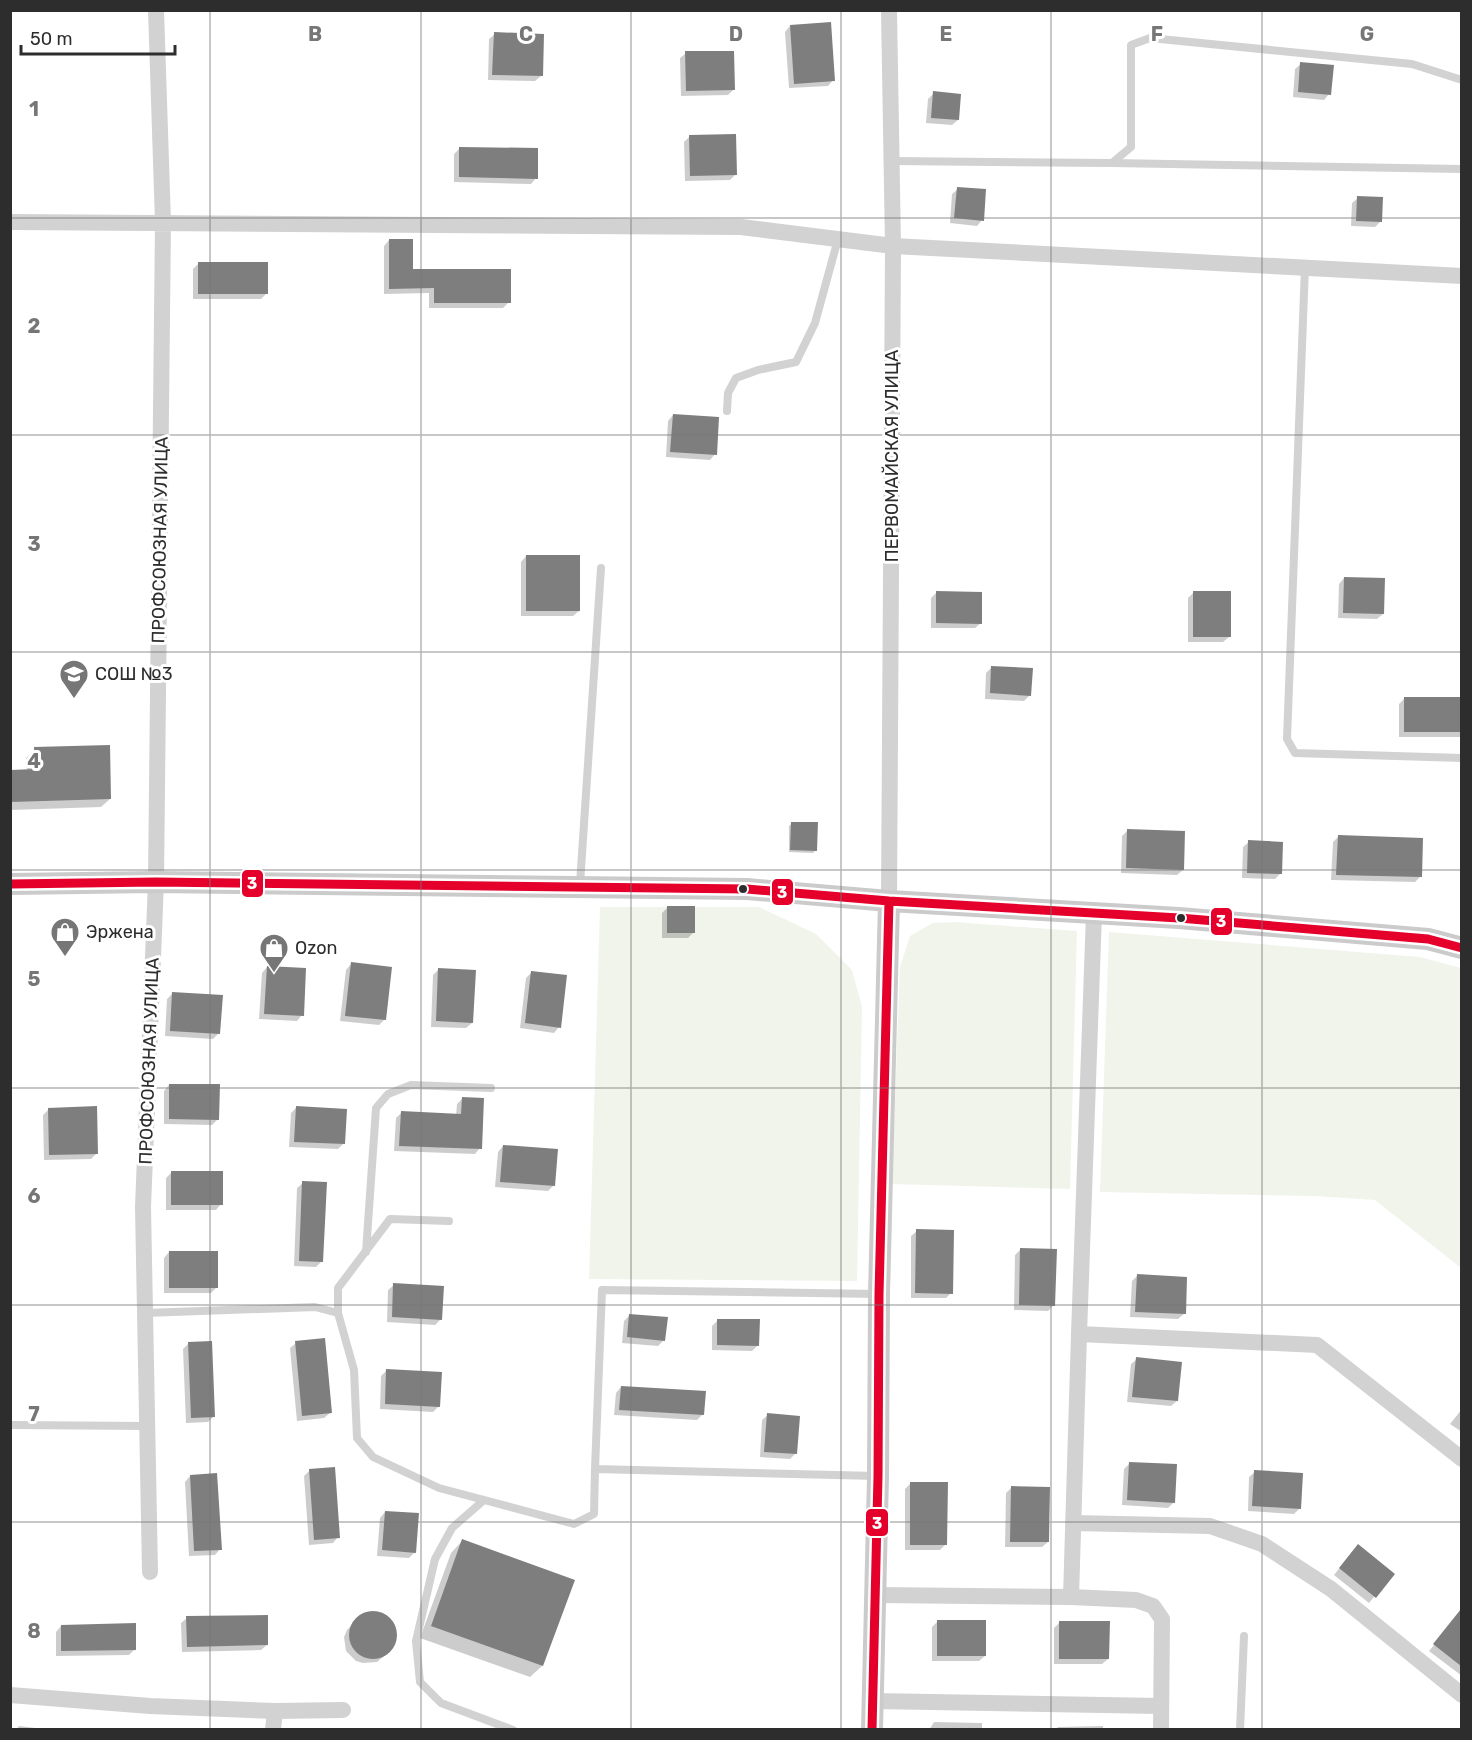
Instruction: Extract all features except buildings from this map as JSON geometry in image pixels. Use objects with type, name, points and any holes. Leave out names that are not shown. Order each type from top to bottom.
[{"type":"street","name":"ПРОФСОЮЗНАЯ УЛИЦА","points":[[150,1572],[143,1207],[156,882],[163,222],[156,10]]},
{"type":"street","name":"ПЕРВОМАЙСКАЯ УЛИЦА","points":[[889,10],[893,246],[889,901]]},
{"type":"street","points":[[10,222],[741,227],[893,246],[1461,276]]},
{"type":"street","points":[[10,884],[156,882],[747,889],[889,901],[1179,918],[1428,939],[1461,948]]},
{"type":"street","points":[[872,1730],[878,1476],[879,1294],[889,901]]},
{"type":"street","points":[[1071,1597],[1094,913]]},
{"type":"street","points":[[1079,1334],[1317,1345],[1461,1459]]},
{"type":"street","points":[[1073,1523],[1210,1526],[1262,1544],[1331,1589],[1461,1695]]},
{"type":"street","points":[[875,1595],[1071,1597],[1136,1600],[1153,1606],[1162,1619],[1161,1730]]},
{"type":"street","points":[[10,1695],[150,1706],[275,1711],[343,1710]]},
{"type":"street","points":[[873,1701],[1161,1706]]},
{"type":"street","points":[[273,1730],[275,1711]]},
{"type":"lane","points":[[1112,164],[1131,147],[1131,45],[1150,38],[1412,64],[1461,80]]},
{"type":"lane","points":[[892,161],[1461,169]]},
{"type":"lane","points":[[727,411],[728,393],[736,378],[758,370],[795,362],[816,323],[838,239]]},
{"type":"lane","points":[[1305,267],[1287,740],[1295,753],[1461,758]]},
{"type":"lane","points":[[580,887],[601,568]]},
{"type":"lane","points":[[366,1252],[376,1108],[388,1094],[411,1085],[492,1088]]},
{"type":"lane","points":[[449,1221],[390,1219],[338,1288],[338,1313],[354,1370],[357,1438],[373,1457],[439,1488],[574,1524],[594,1514],[602,1290],[879,1294]]},
{"type":"lane","points":[[145,1313],[315,1307],[338,1313]]},
{"type":"lane","points":[[10,1425],[147,1426]]},
{"type":"lane","points":[[595,1469],[878,1476]]},
{"type":"lane","points":[[484,1500],[452,1528],[435,1559],[416,1641],[420,1682],[441,1703],[513,1730]]},
{"type":"lane","points":[[1240,1730],[1244,1636]]},
{"type":"shaded area","points":[[600,907],[759,907],[816,934],[852,970],[862,1007],[857,1281],[589,1279]]},
{"type":"shaded area","points":[[955,922],[1077,931],[1070,1189],[892,1184],[900,967],[910,936],[933,923]]},
{"type":"shaded area","points":[[1109,932],[1420,957],[1461,968],[1461,1268],[1375,1200],[1314,1196],[1100,1192]]},
{"type":"transit line","name":"3","points":[[10,884],[156,882],[747,889],[889,901],[1179,918],[1428,939],[1462,948]]},
{"type":"transit line","name":"3","points":[[872,1730],[878,1476],[879,1294],[889,901]]},
{"type":"place","name":"СОШ №3","points":[[74,700]]},
{"type":"place","name":"Эржена","points":[[65,958]]},
{"type":"place","name":"Ozon","points":[[274,974]]}]
